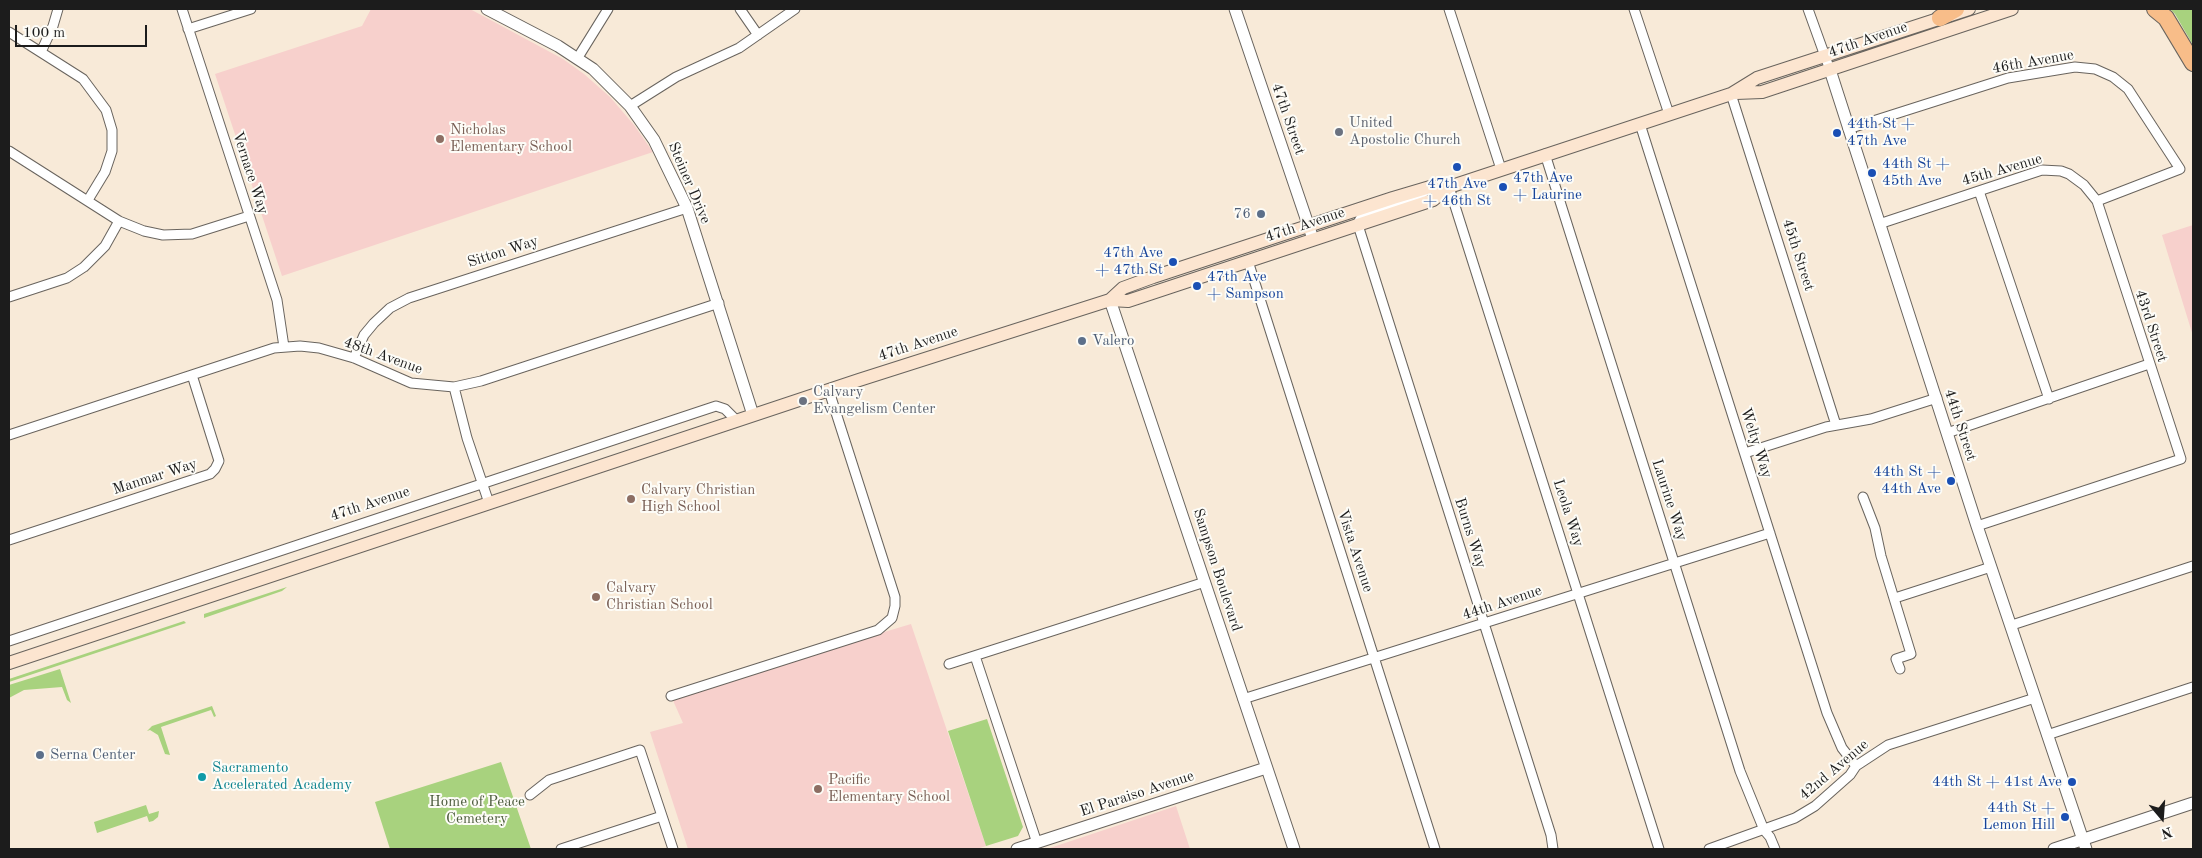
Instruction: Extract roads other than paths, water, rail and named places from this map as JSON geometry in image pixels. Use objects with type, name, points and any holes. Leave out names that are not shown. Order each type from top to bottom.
[{"type":"highway","points":[[1940,18],[1956,9]]},
{"type":"highway","points":[[2156,9],[2166,18],[2193,63]]},
{"type":"main road","name":"47th Avenue","points":[[1731,94],[1757,78],[1969,9]]},
{"type":"main road","name":"47th Avenue","points":[[1110,300],[1123,288],[1309,226],[1430,187],[1449,187],[1731,94],[1762,92],[2012,9]]},
{"type":"main road","name":"47th Avenue","points":[[9,663],[753,415],[1110,300],[1128,301],[1358,225],[1433,200],[1449,187]]},
{"type":"street","points":[[41,52],[54,26],[58,9]]},
{"type":"street","name":"Vernace Way","points":[[182,9],[277,300],[284,347]]},
{"type":"street","points":[[188,29],[251,9]]},
{"type":"street","name":"Steiner Drive","points":[[487,9],[577,58],[593,69],[630,106],[664,158],[687,208],[719,303],[753,415]]},
{"type":"street","points":[[577,58],[608,9]]},
{"type":"street","points":[[740,9],[758,35]]},
{"type":"street","points":[[630,106],[676,77],[723,57],[795,9]]},
{"type":"street","name":"47th Street","points":[[1235,9],[1313,239]]},
{"type":"street","points":[[1449,9],[1501,169]]},
{"type":"street","points":[[1634,9],[1668,114]]},
{"type":"street","name":"44th Street","points":[[1808,9],[1830,70],[1878,224],[2084,844]]},
{"type":"street","points":[[9,32],[83,79],[101,101],[110,120],[112,141],[109,162],[88,200]]},
{"type":"street","name":"46th Avenue","points":[[1848,129],[1996,80],[2076,67],[2085,67],[2104,72],[2128,89],[2180,169],[2097,201]]},
{"type":"street","name":"45th Street","points":[[1731,94],[1836,425]]},
{"type":"street","name":"Welty Way","points":[[1640,124],[1827,713],[1842,748],[1856,766]]},
{"type":"street","points":[[9,151],[120,221],[153,234],[178,236],[201,232],[249,216]]},
{"type":"street","name":"Laurine Way","points":[[1545,154],[1740,771],[1764,830],[1770,836],[1775,849]]},
{"type":"street","name":"45th Avenue","points":[[1878,224],[2042,170],[2060,171],[2078,179],[2097,201]]},
{"type":"street","points":[[1358,225],[1363,216],[1412,199],[1430,187]]},
{"type":"street","name":"Leola Way","points":[[1449,187],[1659,849]]},
{"type":"street","points":[[1978,190],[2049,399]]},
{"type":"street","name":"43rd Street","points":[[1978,526],[2181,459],[2097,201]]},
{"type":"street","name":"Sitton Way","points":[[354,358],[364,335],[374,323],[390,308],[408,298],[687,208]]},
{"type":"street","points":[[9,297],[67,278],[84,268],[105,246],[120,221]]},
{"type":"street","name":"Burns Way","points":[[1358,225],[1551,835],[1553,849]]},
{"type":"street","name":"Vista Avenue","points":[[1248,261],[1435,849]]},
{"type":"street","name":"Sampson Boulevard","points":[[1110,300],[1294,849]]},
{"type":"street","name":"48th Avenue","points":[[9,435],[192,375],[255,352],[284,347],[320,348],[354,358],[411,383],[433,387],[454,387],[481,381],[719,303]]},
{"type":"street","points":[[1947,433],[2149,364]]},
{"type":"street","name":"Manmar Way","points":[[9,540],[210,474],[216,469],[220,461],[192,375]]},
{"type":"street","points":[[454,387],[489,503]]},
{"type":"street","points":[[671,696],[878,630],[892,618],[896,606],[895,597],[829,391]]},
{"type":"street","points":[[1745,453],[1836,425],[1871,419],[1936,398]]},
{"type":"street","name":"47th Avenue","points":[[9,641],[716,406],[725,409],[737,421]]},
{"type":"street","points":[[1863,497],[1875,528],[1881,556],[1911,654],[1896,659],[1900,669]]},
{"type":"street","name":"44th Avenue","points":[[1243,698],[1770,533]]},
{"type":"street","points":[[2012,625],[2193,566]]},
{"type":"street","points":[[1895,598],[1991,567]]},
{"type":"street","points":[[949,664],[1205,582]]},
{"type":"street","points":[[974,656],[1037,843]]},
{"type":"street","points":[[2047,735],[2193,687]]},
{"type":"street","name":"42nd Avenue","points":[[1709,849],[1795,818],[1815,806],[1850,774],[1856,766],[1877,751],[1898,741],[2035,698]]},
{"type":"street","points":[[530,796],[550,780],[640,750],[673,849]]},
{"type":"street","name":"El Paraiso Avenue","points":[[1017,849],[1266,768]]},
{"type":"street","points":[[2054,849],[2084,844],[2193,804]]},
{"type":"street","points":[[561,849],[662,816]]},
{"type":"place","name":"United Apostolic Church","points":[[1339,132]]},
{"type":"place","name":"44th St + 47th Ave","points":[[1837,133]]},
{"type":"place","name":"Nicholas Elementary School","points":[[440,139]]},
{"type":"place","name":"47th Ave + 46th St","points":[[1457,167]]},
{"type":"place","name":"44th St + 45th Ave","points":[[1872,173]]},
{"type":"place","name":"47th Ave + Laurine","points":[[1503,187]]},
{"type":"place","name":"76","points":[[1261,214]]},
{"type":"place","name":"47th Ave + 47th St","points":[[1173,262]]},
{"type":"place","name":"47th Ave + Sampson","points":[[1197,286]]},
{"type":"place","name":"Valero","points":[[1082,341]]},
{"type":"place","name":"Calvary Evangelism Center","points":[[803,401]]},
{"type":"place","name":"44th St + 44th Ave","points":[[1951,481]]},
{"type":"place","name":"Calvary Christian High School","points":[[631,499]]},
{"type":"place","name":"Calvary Christian School","points":[[596,597]]},
{"type":"place","name":"Serna Center","points":[[40,755]]},
{"type":"place","name":"Sacramento Accelerated Academy","points":[[202,777]]},
{"type":"place","name":"44th St + 41st Ave","points":[[2072,782]]},
{"type":"place","name":"Pacific Elementary School","points":[[818,789]]},
{"type":"place","name":"44th St + Lemon Hill","points":[[2065,817]]},
{"type":"park label","name":"Home of Peace Cemetery","points":[[477,810]]}]
